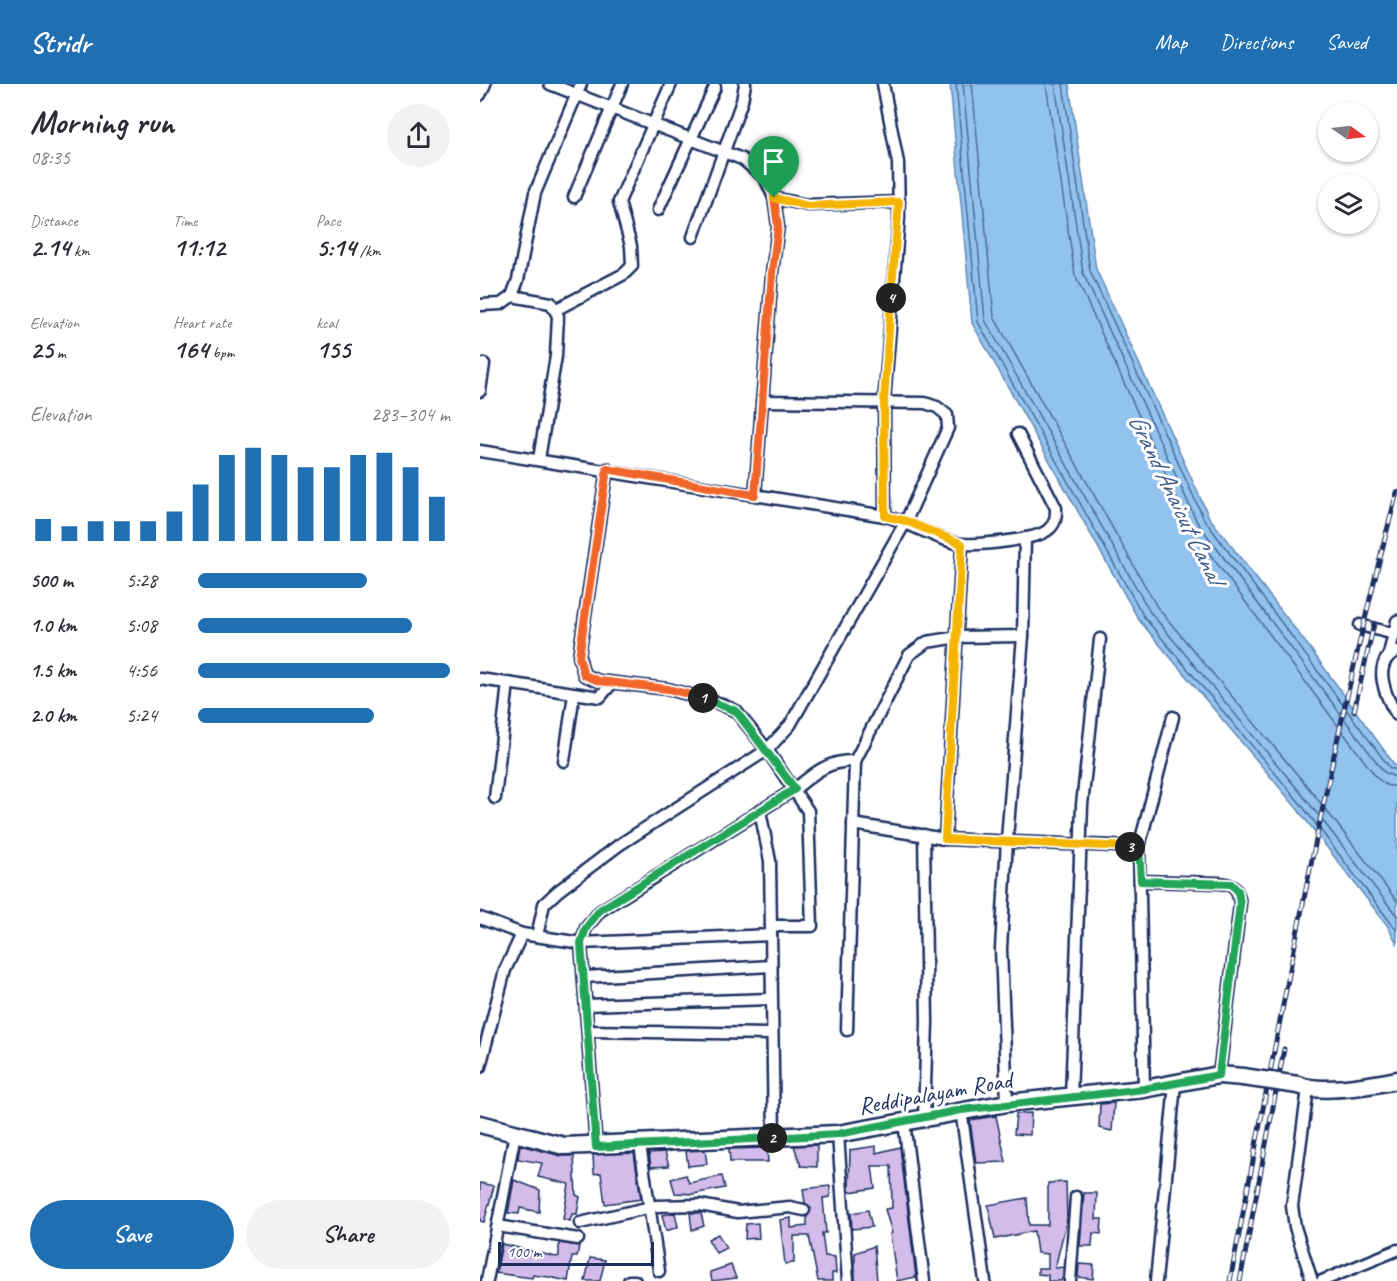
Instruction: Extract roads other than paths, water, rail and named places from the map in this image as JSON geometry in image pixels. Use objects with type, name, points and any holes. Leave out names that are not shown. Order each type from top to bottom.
[{"type":"street","points":[[480,95],[485,84]]},
{"type":"street","points":[[550,84],[579,89],[611,108],[742,159],[765,178],[774,198],[778,226],[755,495]]},
{"type":"street","points":[[574,196],[622,84]]},
{"type":"street","points":[[555,310],[624,274],[632,266],[632,254],[619,202],[671,84]]},
{"type":"street","points":[[693,237],[742,100],[745,84]]},
{"type":"street","points":[[883,84],[898,163],[899,202],[884,402],[885,516]]},
{"type":"street","points":[[658,210],[715,87]]},
{"type":"street","points":[[480,305],[501,304],[512,296],[518,280],[535,193],[579,89]]},
{"type":"street","points":[[774,198],[808,206],[899,202]]},
{"type":"street","points":[[512,296],[551,303],[558,316],[556,356],[539,459]]},
{"type":"street","points":[[480,391],[484,364]]},
{"type":"street","points":[[537,936],[544,904],[558,891],[620,845],[767,750],[790,725],[906,521],[948,428],[947,415],[937,407],[925,403],[762,401]]},
{"type":"street","points":[[480,451],[607,469],[885,516],[906,521],[962,544],[1025,538],[1048,531],[1056,520],[1056,508],[1018,434]]},
{"type":"street","points":[[480,918],[522,934],[581,943],[812,926],[808,811],[767,750],[736,711],[712,701],[668,689],[612,683],[584,675],[579,657],[607,469]]},
{"type":"street","points":[[1007,1103],[1001,949],[1023,636],[1025,538]]},
{"type":"street","points":[[945,839],[962,544]]},
{"type":"street","points":[[1397,621],[1393,653],[1384,663],[1384,696],[1397,715]]},
{"type":"street","points":[[1360,625],[1394,634]]},
{"type":"street","points":[[847,1030],[855,761],[909,655],[927,642],[958,637],[1023,636]]},
{"type":"street","points":[[1071,1097],[1080,843],[1100,639]]},
{"type":"street","points":[[480,679],[600,697],[612,683]]},
{"type":"street","points":[[495,798],[508,683]]},
{"type":"street","points":[[564,761],[574,694]]},
{"type":"street","points":[[1144,1089],[1139,847],[1173,717]]},
{"type":"street","points":[[596,1147],[581,943],[586,928],[600,910],[795,789],[824,766],[842,760],[855,761]]},
{"type":"street","points":[[760,811],[770,861],[774,1138]]},
{"type":"street","points":[[853,824],[945,839],[1139,847]]},
{"type":"street","points":[[924,835],[924,1118]]},
{"type":"street","points":[[1141,881],[1231,884],[1238,891],[1240,904],[1219,1075]]},
{"type":"street","points":[[480,1067],[505,970],[522,934]]},
{"type":"street","points":[[585,976],[771,966]]},
{"type":"street","points":[[586,1005],[771,999]]},
{"type":"street","points":[[588,1031],[771,1034]]},
{"type":"street","name":"Reddipalayam Road","points":[[480,1124],[564,1146],[640,1145],[838,1134],[961,1110],[1144,1089],[1219,1075],[1303,1087],[1350,1087],[1397,1080]]},
{"type":"street","points":[[1156,1281],[1174,1084]]},
{"type":"street","points":[[1303,1087],[1292,1206],[1295,1227],[1312,1281]]},
{"type":"street","points":[[961,1110],[985,1281]]},
{"type":"street","points":[[904,1122],[924,1281]]},
{"type":"street","points":[[486,1274],[498,1226],[515,1133]]},
{"type":"street","points":[[838,1134],[848,1281]]},
{"type":"street","points":[[640,1145],[659,1271]]},
{"type":"street","points":[[1070,1281],[1076,1197]]},
{"type":"street","points":[[580,1223],[650,1207],[700,1206],[738,1212],[790,1207],[804,1210]]},
{"type":"street","points":[[498,1226],[578,1239]]},
{"type":"street","points":[[1322,1281],[1397,1250]]},
{"type":"street","points":[[630,1281],[635,1281]]},
{"type":"water","name":"Grand Anaicut Canal","points":[[950,84],[1069,84],[1096,269],[1209,517],[1309,647],[1397,768],[1397,943],[1387,925],[1295,806],[1139,620],[972,323]]},
{"type":"railway","points":[[1230,1281],[1327,786],[1397,492]]},
{"type":"railway","points":[[1354,711],[1374,624]]},
{"type":"railway","points":[[1240,1281],[1284,1049]]}]
